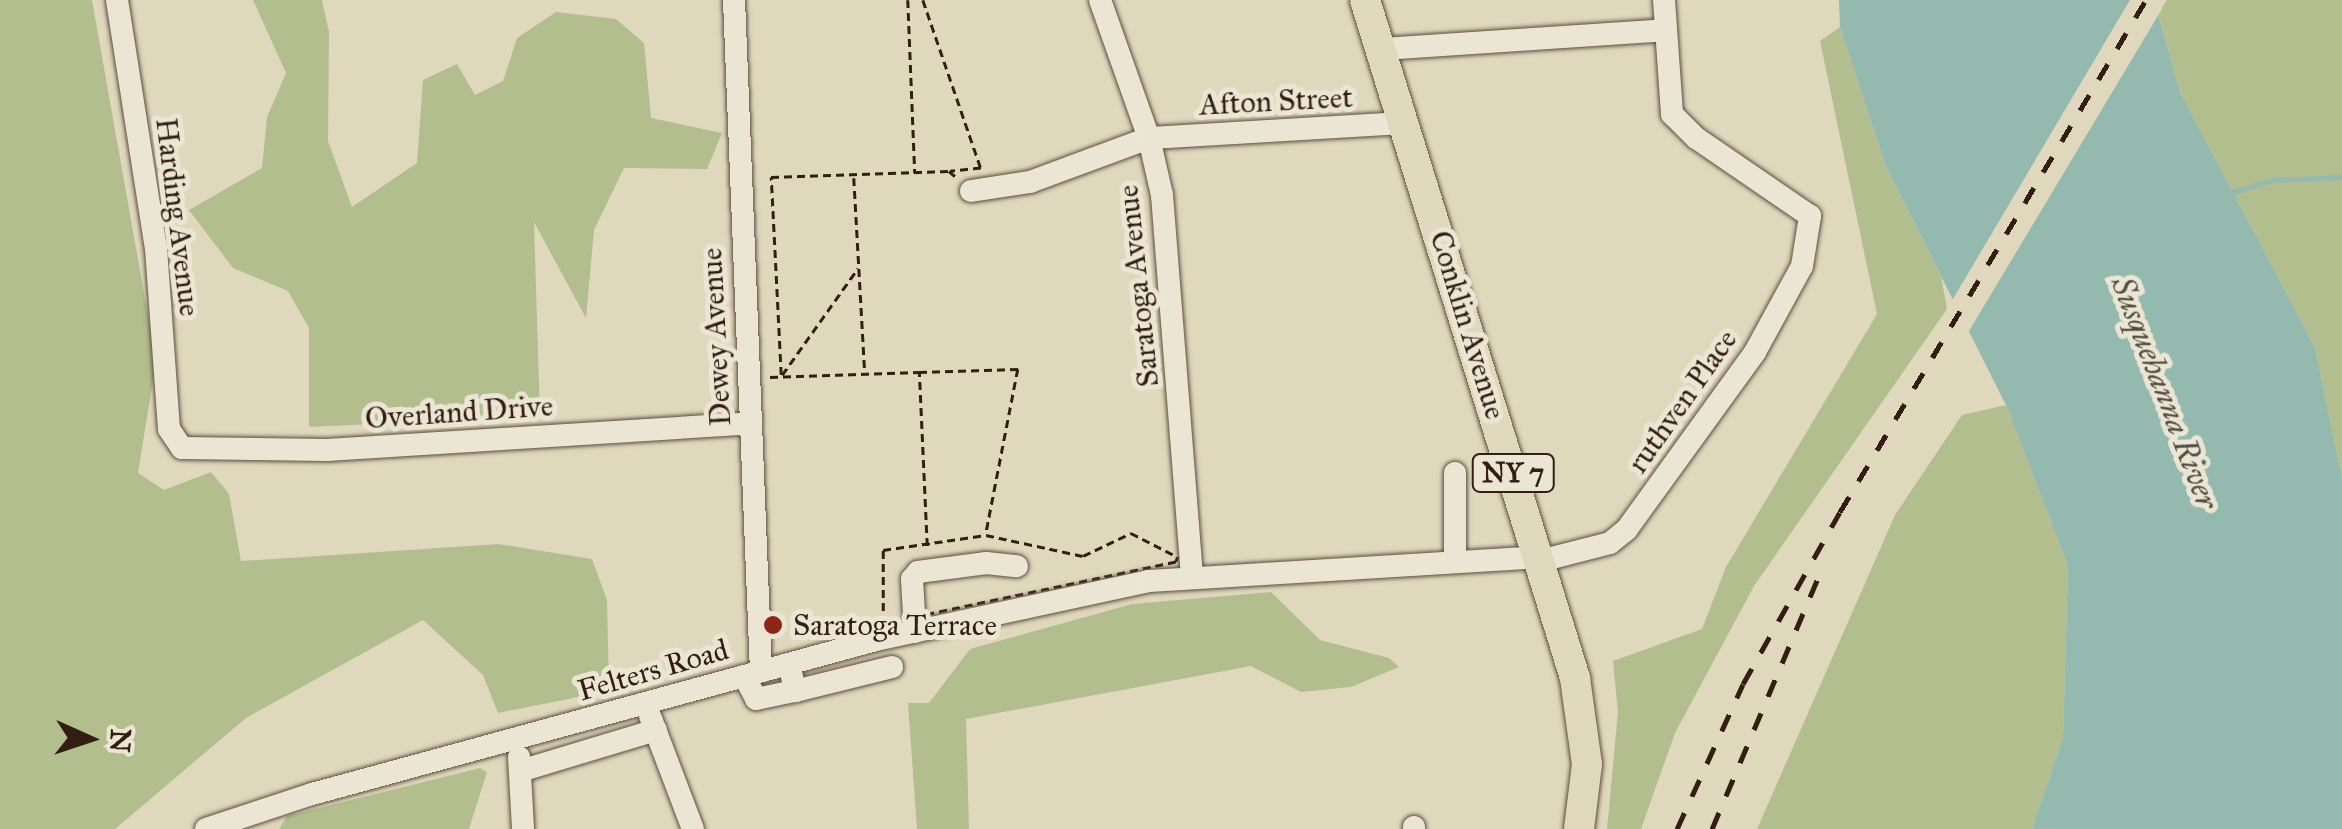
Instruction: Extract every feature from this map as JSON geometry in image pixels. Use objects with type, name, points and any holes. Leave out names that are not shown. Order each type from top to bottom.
[{"type":"main road","name":"Conklin Avenue","points":[[1364,0],[1540,559],[1586,738],[1579,829]]},
{"type":"street","name":"Harding Avenue","points":[[118,0],[156,248],[173,442]]},
{"type":"street","name":"Dewey Avenue","points":[[734,0],[751,424],[752,674]]},
{"type":"street","name":"Saratoga Avenue","points":[[1100,0],[1149,138],[1172,299],[1192,575]]},
{"type":"street","points":[[1382,49],[1666,30],[1664,0]]},
{"type":"street","name":"ruthven Place","points":[[1540,559],[1610,543],[1628,529],[1755,352],[1802,266],[1810,216],[1696,138],[1672,114],[1666,30]]},
{"type":"street","name":"Afton Street","points":[[971,191],[1030,182],[1149,138],[1405,123]]},
{"type":"street","name":"Overland Drive","points":[[173,442],[197,450],[328,450],[751,424]]},
{"type":"street","points":[[1454,562],[1455,473]]},
{"type":"street","name":"Felters Road","points":[[219,827],[789,664],[914,632],[1192,575],[1540,559]]},
{"type":"street","points":[[914,632],[912,579],[918,572],[986,562],[1017,566]]},
{"type":"street","points":[[789,664],[795,691]]},
{"type":"street","points":[[752,674],[756,700],[892,667]]},
{"type":"street","points":[[646,704],[693,829]]},
{"type":"street","points":[[520,771],[656,730]]},
{"type":"street","points":[[518,739],[523,829]]},
{"type":"path","points":[[908,0],[916,173]]},
{"type":"path","points":[[781,376],[770,177],[981,168],[923,0]]},
{"type":"path","points":[[950,171],[971,191]]},
{"type":"path","points":[[854,176],[865,374]]},
{"type":"path","points":[[781,376],[859,267]]},
{"type":"path","points":[[762,380],[781,376],[1018,369],[986,535]]},
{"type":"path","points":[[918,372],[927,546]]},
{"type":"path","points":[[866,628],[883,624]]},
{"type":"green space","points":[[0,0],[92,0],[156,361],[138,473],[164,490],[211,472],[229,494],[241,561],[498,544],[592,559],[607,600],[609,691],[498,713],[483,675],[423,620],[246,718],[115,829],[0,829]]},
{"type":"green space","points":[[253,0],[322,0],[329,32],[328,141],[352,207],[417,163],[423,80],[457,64],[475,95],[503,81],[517,38],[556,12],[616,19],[644,43],[651,118],[722,133],[707,169],[624,168],[594,230],[586,318],[534,222],[540,416],[309,427],[309,328],[288,291],[233,268],[189,210],[262,168],[267,117],[286,73]]},
{"type":"green space","points":[[2167,0],[2342,0],[2342,478],[2315,347],[2180,92],[2158,14]]},
{"type":"green space","points":[[1840,27],[1886,167],[1941,276],[1947,309],[1754,586],[1675,733],[1641,829],[1607,829],[1618,712],[1613,661],[1702,629],[1726,567],[1877,314],[1820,41]]},
{"type":"green space","points":[[2006,405],[2068,566],[2063,737],[2032,829],[1757,829],[1895,515],[1962,415]]},
{"type":"green space","points":[[1271,592],[1320,640],[1389,658],[1399,667],[1351,687],[1301,692],[1251,666],[966,719],[969,829],[917,829],[908,703],[929,703],[970,649],[1132,604]]},
{"type":"green space","points":[[480,768],[487,772],[469,829],[279,829],[287,816]]},
{"type":"water","name":"Susquehanna River","points":[[1839,0],[2154,0],[2180,92],[2315,347],[2342,478],[2342,829],[2032,829],[2063,737],[2068,566],[2006,405],[1886,167],[1840,27]]},
{"type":"pier","points":[[2130,0],[2159,0],[2162,9],[1966,336],[1950,304]]},
{"type":"waterway","points":[[2227,194],[2272,180],[2342,177]]},
{"type":"railway","points":[[1677,829],[1743,684],[1840,512],[2146,0]]},
{"type":"railway","points":[[1712,829],[1821,571]]},
{"type":"place","name":"Saratoga Terrace","points":[[773,625]]}]
